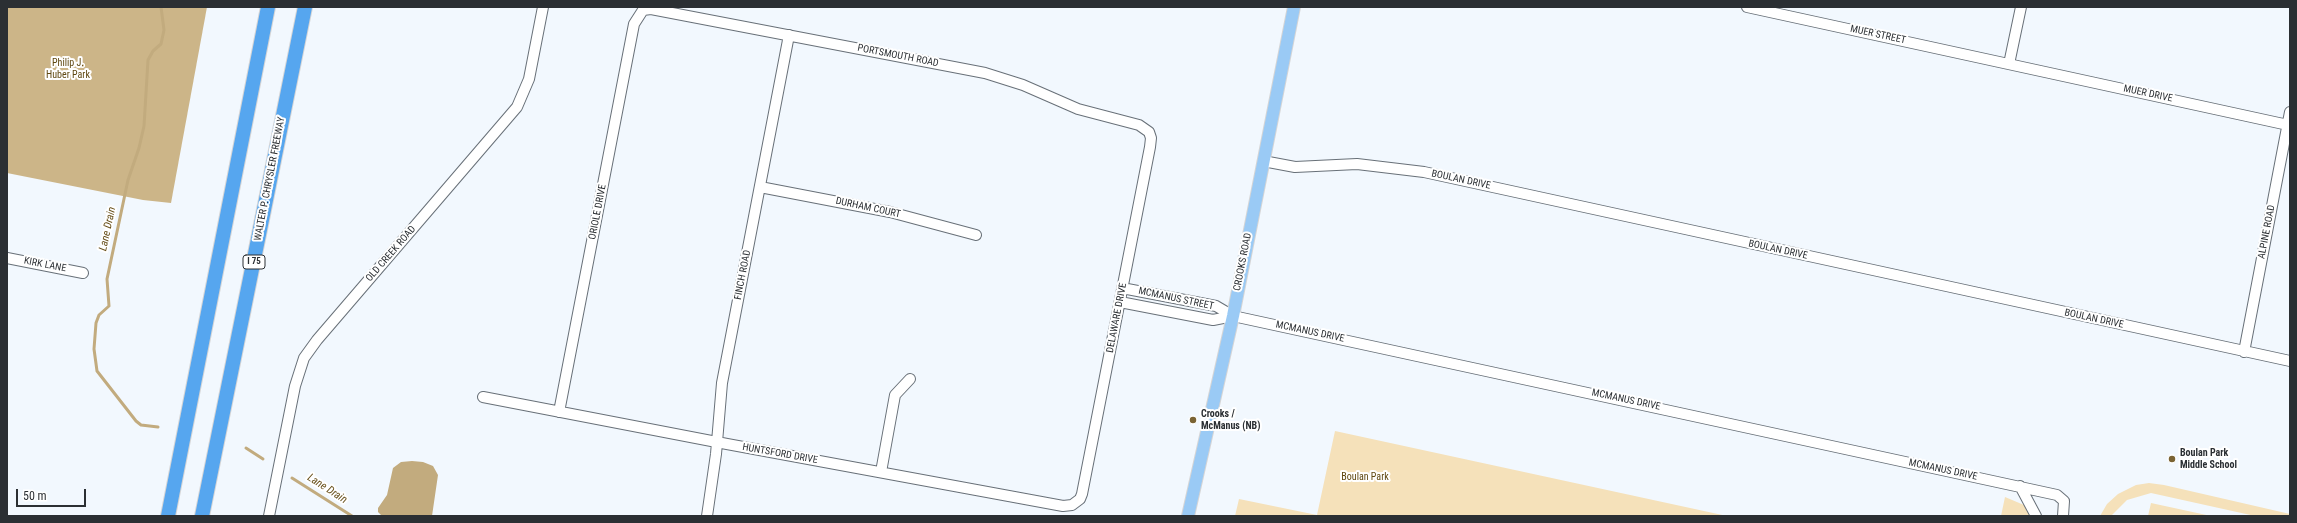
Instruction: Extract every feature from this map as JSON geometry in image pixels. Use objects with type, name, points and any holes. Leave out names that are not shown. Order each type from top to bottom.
[{"type":"highway","points":[[168,516],[268,7]]},
{"type":"highway","name":"WALTER P. CHRYSLER FREEWAY","points":[[202,516],[305,7]]},
{"type":"main road","name":"CROOKS ROAD","points":[[1188,516],[1233,316],[1294,7]]},
{"type":"street","name":"OLD CREEK ROAD","points":[[269,516],[295,386],[304,358],[317,340],[517,107],[529,79],[543,7]]},
{"type":"street","name":"MUER STREET","points":[[1747,7],[2009,64]]},
{"type":"street","points":[[2009,64],[2021,7]]},
{"type":"street","name":"PORTSMOUTH ROAD","points":[[640,13],[651,9],[990,75],[1023,85],[1078,109],[1139,125],[1149,132]]},
{"type":"street","name":"ORIOLE DRIVE","points":[[559,412],[634,24],[640,13]]},
{"type":"street","name":"FINCH ROAD","points":[[707,516],[722,383],[790,35]]},
{"type":"street","name":"MUER DRIVE","points":[[2009,64],[2288,125]]},
{"type":"street","name":"ALPINE ROAD","points":[[2244,352],[2290,112]]},
{"type":"street","name":"DELAWARE DRIVE","points":[[1076,503],[1082,494],[1120,302],[1151,142],[1149,132]]},
{"type":"street","name":"BOULAN DRIVE","points":[[1263,160],[1295,166],[1357,164],[1424,172],[2290,361]]},
{"type":"street","name":"DURHAM COURT","points":[[760,187],[890,212],[976,235]]},
{"type":"street","name":"KIRK LANE","points":[[7,258],[83,273]]},
{"type":"street","name":"MCMANUS STREET","points":[[1122,288],[1216,306],[1233,316]]},
{"type":"street","name":"MCMANUS STREET","points":[[1120,302],[1213,320],[1233,316]]},
{"type":"street","name":"MCMANUS DRIVE","points":[[1233,316],[2020,486],[2057,495],[2064,501],[2063,516]]},
{"type":"street","points":[[881,472],[895,395],[910,379]]},
{"type":"street","name":"HUNTSFORD DRIVE","points":[[483,397],[1063,506],[1076,503]]},
{"type":"street","points":[[2020,486],[2036,516]]},
{"type":"green space","name":"Philip J. Huber Park","points":[[7,7],[207,7],[171,203],[143,200],[7,173]]},
{"type":"green space","name":"Boulan Park","points":[[1335,431],[1727,516],[1235,516],[1239,499],[1317,515]]},
{"type":"green space","points":[[2149,483],[2164,485],[2290,514],[2290,516],[2255,516],[2151,493],[2127,500],[2111,516],[2100,516],[2107,504],[2118,494],[2136,485]]},
{"type":"green space","points":[[2005,497],[2024,505],[2036,516],[2001,516]]},
{"type":"green space","points":[[2151,503],[2211,516],[2148,516]]},
{"type":"shaded area","points":[[401,462],[423,462],[433,466],[438,475],[432,516],[382,516],[378,512],[378,508],[387,495],[393,468]]},
{"type":"waterway","name":"Lane Drain","points":[[158,427],[141,425],[136,421],[97,371],[94,349],[96,323],[99,315],[109,306],[107,279],[128,180],[139,148],[144,126],[148,60],[153,51],[161,44],[164,30],[161,7]]},
{"type":"waterway","name":"Lane Drain","points":[[246,448],[263,459]]},
{"type":"waterway","name":"Lane Drain","points":[[292,478],[352,516]]},
{"type":"place","name":"Crooks / McManus (NB)","points":[[1193,420]]},
{"type":"place","name":"Boulan Park Middle School","points":[[2172,459]]}]
